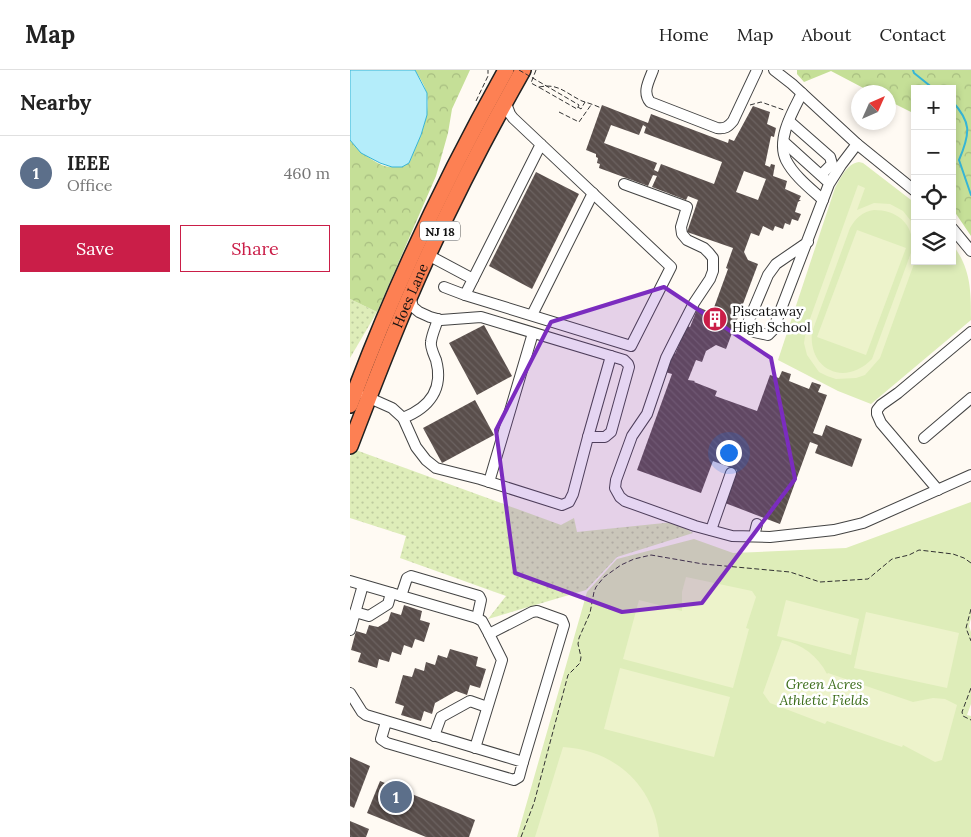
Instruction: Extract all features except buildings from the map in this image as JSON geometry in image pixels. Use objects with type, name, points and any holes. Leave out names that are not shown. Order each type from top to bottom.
[{"type":"highway","name":"Hoes Lane","points":[[350,446],[356,396],[388,308],[450,172],[506,70]]},
{"type":"highway","name":"Hoes Lane","points":[[356,396],[410,296],[428,255],[505,100],[523,70]]},
{"type":"street","points":[[653,70],[646,89],[647,99],[650,102],[722,129],[730,126],[733,121],[757,70]]},
{"type":"street","points":[[774,70],[857,144],[911,187]]},
{"type":"street","points":[[802,93],[787,116],[784,142],[786,159],[802,181],[823,200]]},
{"type":"street","points":[[444,288],[631,346],[672,267],[510,114],[505,100]]},
{"type":"street","points":[[787,116],[830,157],[832,164],[821,175]]},
{"type":"street","points":[[784,142],[829,184]]},
{"type":"street","points":[[465,295],[541,144]]},
{"type":"street","points":[[808,242],[776,264],[768,275],[749,320],[754,332],[768,335],[773,330],[808,242],[829,184],[857,144]]},
{"type":"street","points":[[624,184],[687,207],[681,227],[682,234],[687,240],[704,248],[714,264],[710,279],[694,303],[666,358],[647,414],[632,436],[615,488],[620,497],[625,501],[732,536],[770,536],[834,530],[864,523],[971,475]]},
{"type":"street","points":[[532,315],[593,193]]},
{"type":"street","points":[[956,233],[971,251]]},
{"type":"street","points":[[428,255],[474,279]]},
{"type":"street","points":[[410,296],[413,307],[419,312],[438,319],[481,317],[624,360],[629,368],[611,432],[605,437],[588,437]]},
{"type":"street","points":[[403,418],[416,413],[428,404],[436,390],[439,376],[437,362],[430,344],[438,319]]},
{"type":"street","points":[[938,490],[881,423],[877,410],[880,405],[898,393],[971,332]]},
{"type":"street","points":[[490,482],[533,333]]},
{"type":"street","points":[[356,396],[392,408],[403,418],[416,447],[426,460],[436,468],[490,482],[562,505],[566,504],[573,494],[611,356]]},
{"type":"street","points":[[924,438],[971,398]]},
{"type":"street","points":[[711,530],[731,473]]},
{"type":"street","points":[[754,536],[757,524]]},
{"type":"street","points":[[355,612],[369,616],[388,604],[406,578],[412,576],[479,596],[481,600],[476,618]]},
{"type":"street","points":[[350,581],[482,621],[502,660],[475,748]]},
{"type":"street","points":[[350,630],[355,612],[354,600],[363,585]]},
{"type":"street","points":[[386,722],[381,739],[514,780],[519,778],[564,624],[562,620],[538,611],[532,612],[490,634]]},
{"type":"street","points":[[350,693],[366,715],[523,762]]},
{"type":"street","points":[[434,736],[441,717],[470,702],[488,707]]},
{"type":"path","points":[[488,76],[491,70]]},
{"type":"path","points":[[519,70],[579,105],[578,107]]},
{"type":"path","points":[[536,70],[532,83],[538,87],[577,109],[578,107],[581,109],[585,102]]},
{"type":"path","points":[[538,87],[549,85],[558,87],[585,102],[601,108]]},
{"type":"path","points":[[748,106],[761,102],[787,116]]},
{"type":"path","points":[[559,112],[579,122],[592,104]]},
{"type":"path","points":[[521,837],[534,803],[568,675],[580,663],[579,638],[590,613],[594,592],[604,577],[621,565],[634,559],[651,555],[703,564],[790,572],[820,582],[868,580],[892,559],[909,555],[919,550],[953,554],[971,563]]},
{"type":"path","points":[[971,609],[966,628],[971,641]]},
{"type":"path","points":[[971,688],[962,712],[963,716],[971,720]]},
{"type":"highlighted area","points":[[664,287],[771,358],[795,479],[702,603],[622,612],[515,573],[496,430],[551,322]]},
{"type":"green space","points":[[415,70],[470,70],[452,109],[448,133],[436,176],[377,312],[350,299],[350,140],[381,165],[397,167],[409,163],[426,118],[428,99],[423,83]]},
{"type":"green space","points":[[797,70],[971,70],[971,236],[956,214],[956,85],[911,85],[911,112],[896,104],[896,85],[858,85],[831,71],[804,82],[797,74]]},
{"type":"green space","points":[[854,163],[863,163],[911,200],[911,265],[956,265],[956,250],[963,262],[969,280],[971,299],[971,320],[871,404],[838,391],[778,360],[835,188],[847,168]]},
{"type":"green space","points":[[858,185],[865,188],[857,210],[874,203],[890,204],[903,211],[911,221],[911,233],[908,226],[897,216],[874,210],[863,214],[850,228],[812,332],[812,345],[822,365],[840,373],[851,372],[862,367],[872,359],[911,253],[911,265],[914,265],[880,358],[865,375],[856,378],[836,379],[819,372],[807,355],[804,343],[806,330]]},
{"type":"green space","points":[[857,230],[906,248],[866,355],[817,337]]},
{"type":"green space","points":[[350,299],[377,312],[350,358]]},
{"type":"green space","points":[[353,449],[561,525],[574,518],[577,532],[674,522],[693,533],[617,557],[586,590],[488,619],[506,596],[400,558],[406,536],[350,518],[350,458]]},
{"type":"green space","name":"Green Acres Athletic Fields","points":[[971,502],[971,618],[969,626],[971,632],[971,704],[967,715],[971,716],[971,837],[517,837],[587,592],[617,559],[694,539],[733,553],[846,548]]},
{"type":"green space","points":[[686,577],[752,591],[756,597],[746,628],[749,629],[733,688],[623,659],[639,600],[682,611],[682,592]]},
{"type":"green space","points":[[786,600],[859,619],[851,655],[777,636]]},
{"type":"green space","points":[[866,612],[959,633],[947,688],[854,668]]},
{"type":"green space","points":[[782,640],[796,644],[809,652],[827,674],[913,702],[933,698],[945,699],[957,705],[942,760],[935,762],[903,745],[902,747],[827,721],[825,724],[770,703],[763,693]]},
{"type":"green space","points":[[620,668],[730,697],[714,757],[604,729]]},
{"type":"green space","points":[[563,747],[599,755],[614,763],[628,774],[640,786],[649,801],[656,818],[659,837],[535,837]]},
{"type":"water","points":[[350,70],[415,70],[427,93],[427,115],[409,163],[402,167],[392,167],[380,163],[361,153],[350,140]]},
{"type":"waterway","points":[[913,70],[914,73],[929,85]]},
{"type":"waterway","points":[[956,106],[966,122],[966,142],[959,160],[971,195]]},
{"type":"place","name":"Piscataway High School","points":[[715,319]]},
{"type":"place","name":"IEEE","points":[[396,797]]}]
